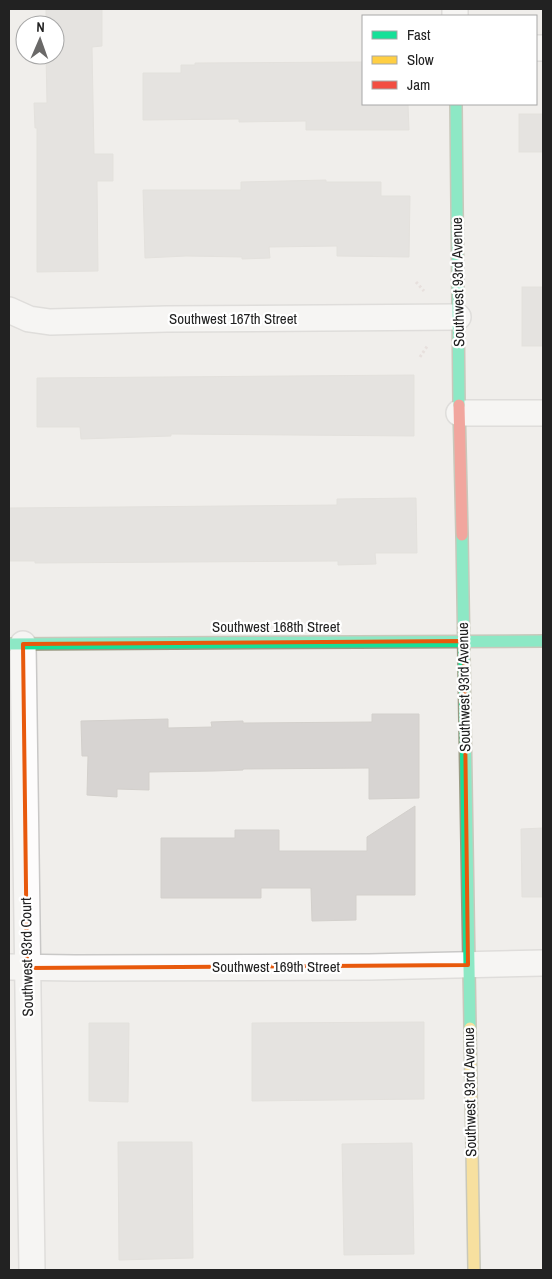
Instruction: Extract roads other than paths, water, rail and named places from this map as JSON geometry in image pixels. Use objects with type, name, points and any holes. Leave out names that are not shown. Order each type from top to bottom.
[{"type":"street","name":"Southwest 93rd Avenue","points":[[456,105],[459,413],[474,1270]]},
{"type":"street","name":"Southwest 167th Street","points":[[9,311],[29,319],[50,322],[167,319],[458,317]]},
{"type":"street","points":[[459,413],[543,413]]},
{"type":"street","name":"Southwest 168th Street","points":[[16,644],[543,641]]},
{"type":"street","name":"Southwest 93rd Court","points":[[16,644],[18,968],[32,1270]]},
{"type":"street","name":"Southwest 169th Street","points":[[18,968],[468,965],[543,962]]}]
